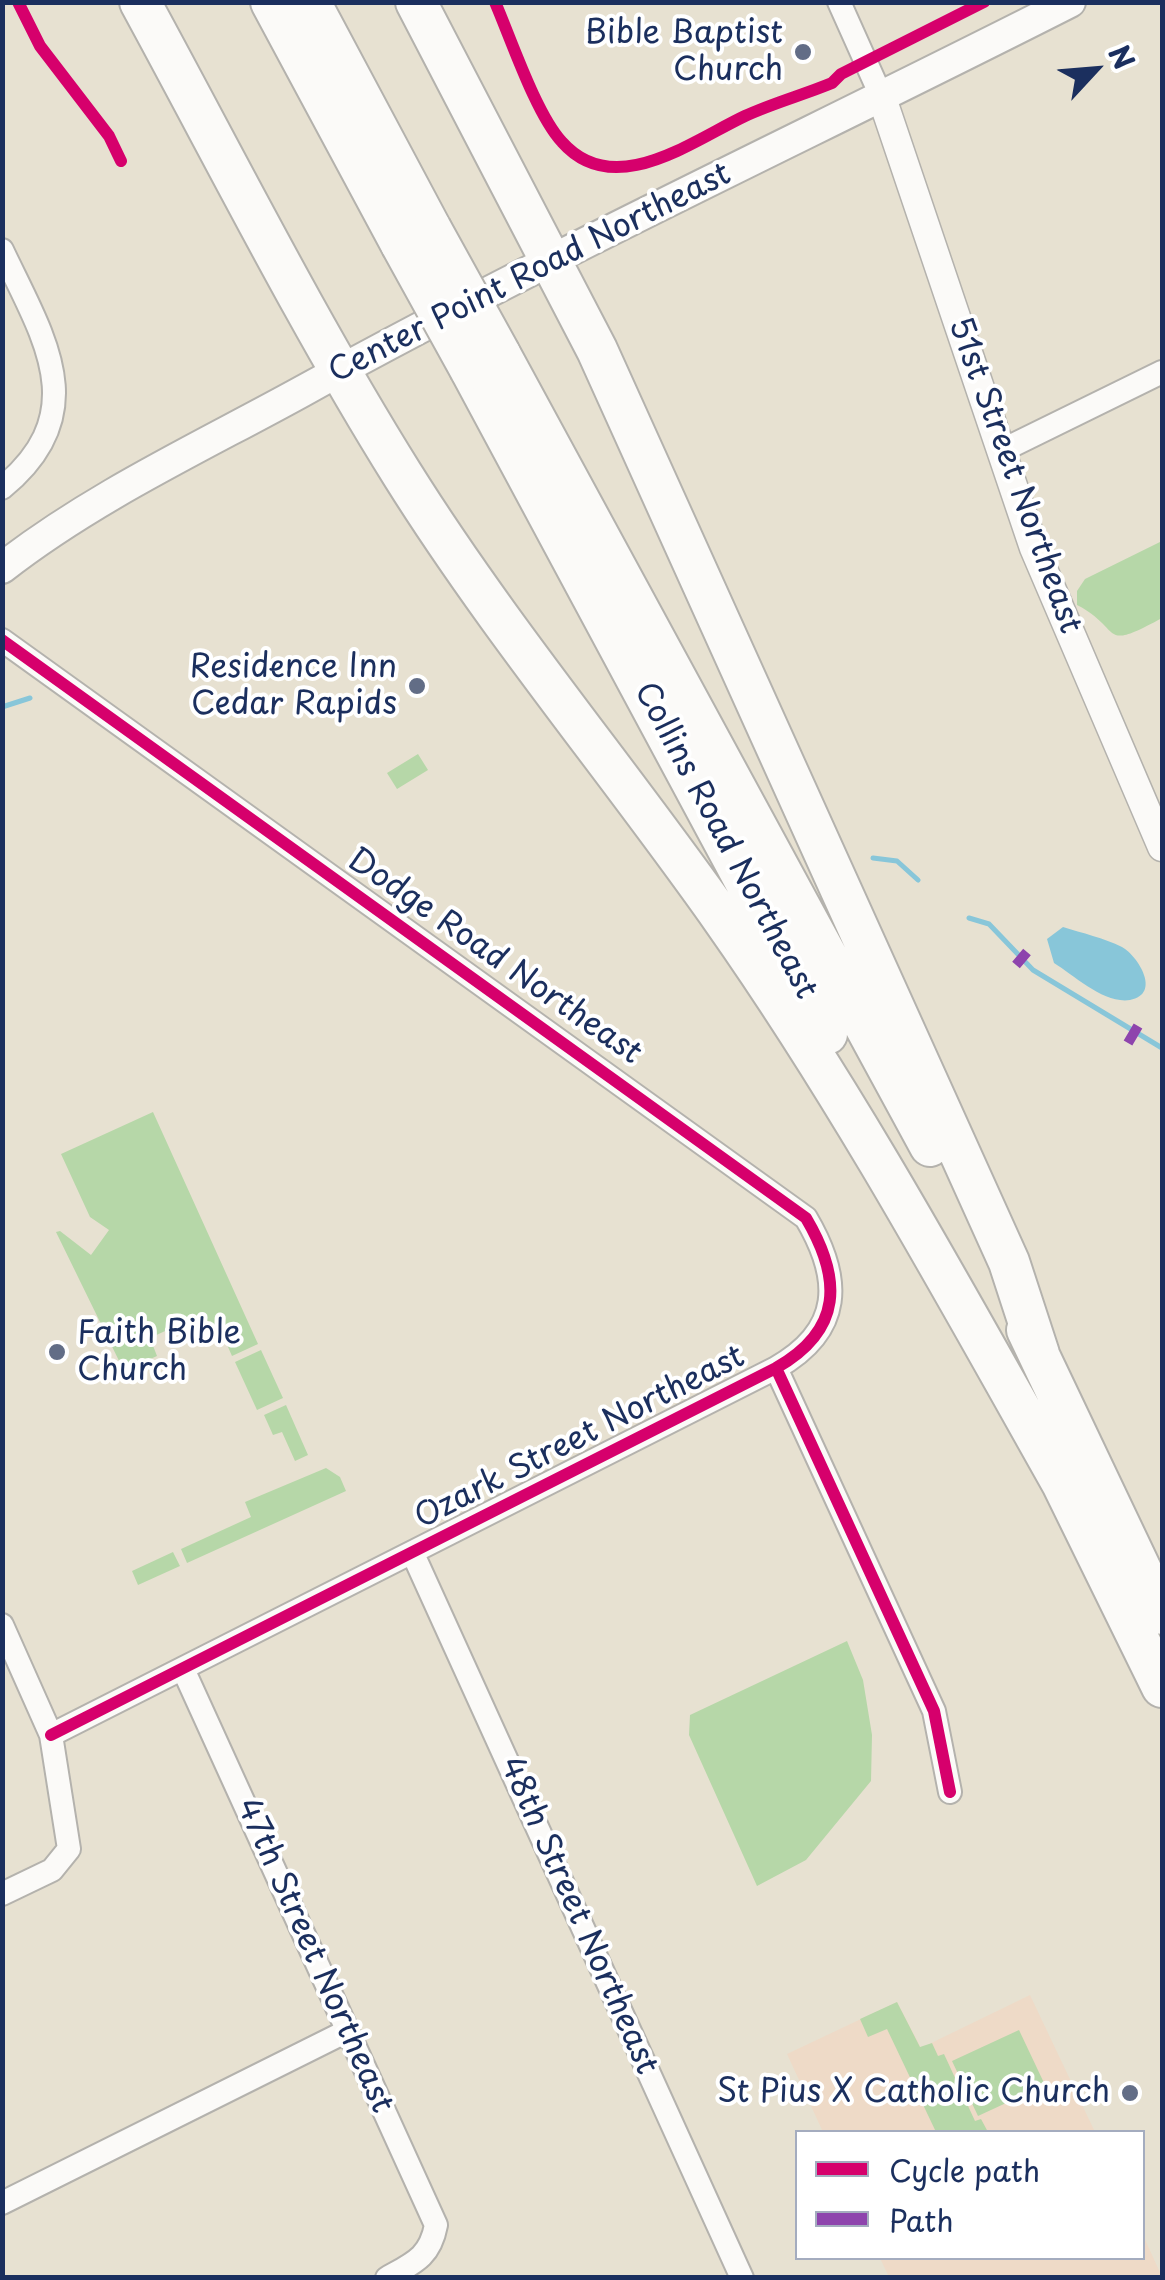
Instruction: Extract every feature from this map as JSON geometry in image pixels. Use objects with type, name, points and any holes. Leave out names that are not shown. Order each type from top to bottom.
[{"type":"highway","name":"Collins Road Northeast","points":[[271,2],[416,236],[1040,1354],[1162,1614]]},
{"type":"highway","name":"Collins Road Northeast","points":[[310,2],[416,236]]},
{"type":"highway","points":[[416,2],[596,350],[1009,1262],[1040,1354]]},
{"type":"highway","points":[[141,5],[340,370],[403,475],[526,659],[720,916],[807,1044],[922,1234],[1068,1494]]},
{"type":"highway","name":"Collins Road Northeast","points":[[485,362],[730,848],[1068,1494],[1162,1687]]},
{"type":"main road","name":"Center Point Road Northeast","points":[[2,568],[117,493],[340,370],[550,260],[1070,2]]},
{"type":"street","points":[[839,2],[882,98]]},
{"type":"street","name":"51st Street Northeast","points":[[882,98],[1043,570],[1162,848]]},
{"type":"street","points":[[2,250],[48,346],[56,375],[56,405],[47,431],[32,461],[2,488]]},
{"type":"street","points":[[1000,451],[1162,372]]},
{"type":"street","name":"Dodge Road Northeast","points":[[2,640],[806,1218],[833,1276],[827,1315],[801,1354],[776,1368]]},
{"type":"street","name":"Ozark Street Northeast","points":[[51,1735],[776,1368],[934,1710],[950,1792]]},
{"type":"street","name":"48th Street Northeast","points":[[414,1554],[742,2278]]},
{"type":"street","points":[[2,1625],[51,1735],[70,1849],[52,1870],[2,1894]]},
{"type":"street","name":"47th Street Northeast","points":[[183,1669],[436,2225],[432,2245],[424,2258],[387,2278]]},
{"type":"street","points":[[2,2203],[348,2032]]},
{"type":"shaded area","points":[[1030,1995],[1094,2130],[822,2130],[787,2054],[897,2002],[921,2048]]},
{"type":"shaded area","points":[[1145,2239],[1162,2277],[889,2277],[881,2260],[1145,2260]]},
{"type":"green space","points":[[1162,541],[1162,618],[1119,636],[1077,605],[1077,591],[1085,579]]},
{"type":"green space","points":[[418,754],[428,770],[397,789],[387,773]]},
{"type":"green space","points":[[153,1112],[258,1344],[232,1356],[220,1329],[212,1332],[204,1313],[150,1338],[157,1356],[124,1371],[56,1232],[60,1231],[91,1255],[109,1230],[90,1217],[61,1154]]},
{"type":"green space","points":[[261,1350],[283,1398],[257,1410],[235,1362]]},
{"type":"green space","points":[[286,1405],[308,1455],[295,1461],[282,1432],[273,1435],[264,1415]]},
{"type":"green space","points":[[326,1468],[340,1477],[346,1491],[187,1563],[181,1549],[251,1517],[245,1502]]},
{"type":"green space","points":[[173,1552],[180,1566],[138,1585],[132,1571]]},
{"type":"green space","points":[[847,1641],[863,1680],[872,1735],[871,1781],[806,1860],[757,1886],[689,1735],[690,1715]]},
{"type":"green space","points":[[897,2002],[920,2047],[932,2043],[938,2056],[944,2054],[975,2121],[981,2119],[987,2130],[935,2130],[887,2029],[868,2037],[860,2019]]},
{"type":"green space","points":[[1019,2030],[1045,2085],[978,2116],[952,2061]]},
{"type":"water","points":[[1063,927],[1108,941],[1128,952],[1144,975],[1146,983],[1140,996],[1130,1000],[1110,998],[1054,963],[1047,939]]},
{"type":"waterway","points":[[2,707],[30,698]]},
{"type":"waterway","points":[[873,858],[897,861],[918,880]]},
{"type":"waterway","points":[[969,918],[989,924],[1033,970],[1162,1048]]},
{"type":"marked path","points":[[1016,965],[1027,952]]},
{"type":"marked path","points":[[1128,1043],[1138,1026]]},
{"type":"cycle path","points":[[18,2],[40,46],[109,136],[121,161]]},
{"type":"cycle path","points":[[495,2],[552,129],[583,159],[605,166],[629,166],[678,151],[756,111],[832,83],[841,74],[984,2]]},
{"type":"cycle path","points":[[2,640],[806,1218],[826,1262],[830,1302],[814,1337],[776,1368]]},
{"type":"cycle path","points":[[51,1735],[776,1368],[934,1711],[950,1792]]},
{"type":"place","name":"Bible Baptist Church","points":[[803,52]]},
{"type":"place","name":"Residence Inn Cedar Rapids","points":[[417,686]]},
{"type":"place","name":"Faith Bible Church","points":[[57,1352]]},
{"type":"place","name":"St Pius X Catholic Church","points":[[1130,2093]]}]
